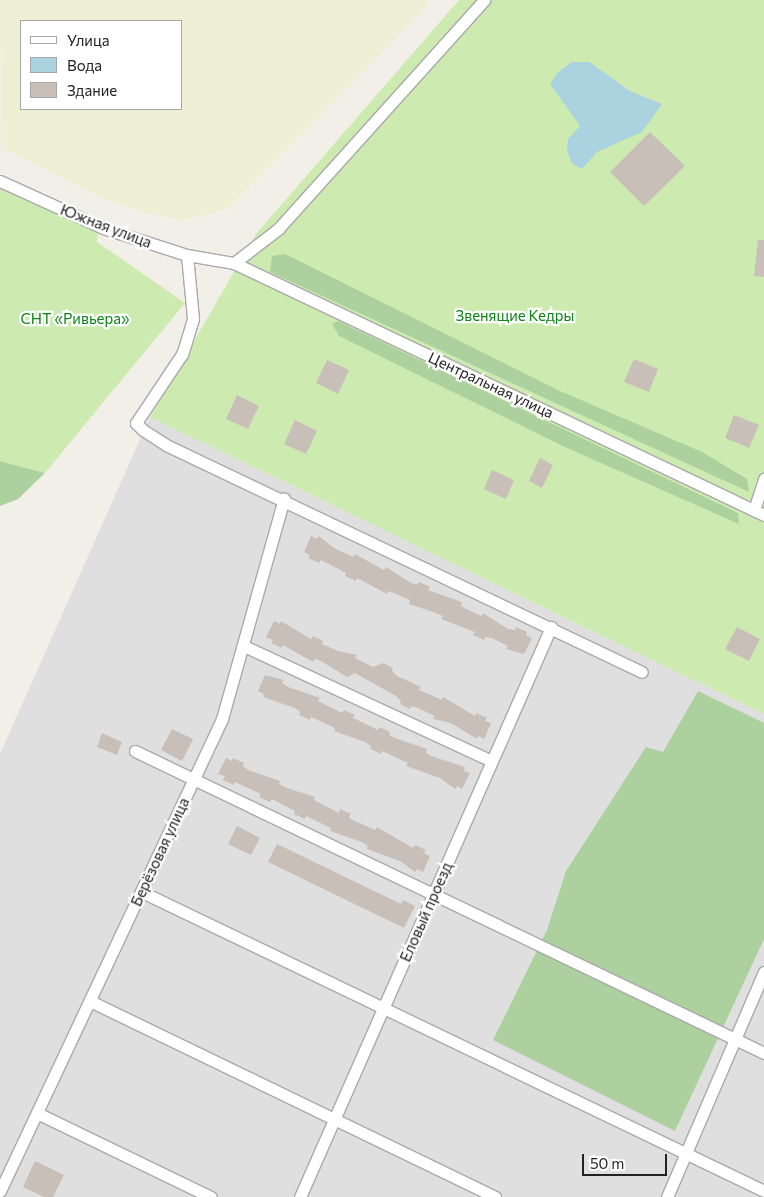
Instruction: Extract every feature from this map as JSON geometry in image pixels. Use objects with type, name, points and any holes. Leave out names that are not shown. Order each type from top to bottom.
[{"type":"street","points":[[234,263],[278,229],[484,0]]},
{"type":"street","name":"Южная улица","points":[[0,181],[102,228],[187,255],[217,259]]},
{"type":"street","points":[[187,255],[193,319],[182,354],[136,423],[166,445],[284,499],[642,672]]},
{"type":"street","name":"Центральная улица","points":[[217,259],[234,263],[759,512]]},
{"type":"street","points":[[759,512],[764,479]]},
{"type":"street","name":"Берёзовая улица","points":[[0,1191],[222,719],[284,499]]},
{"type":"street","name":"Еловый проезд","points":[[300,1197],[551,627]]},
{"type":"street","points":[[244,646],[492,761]]},
{"type":"street","points":[[134,751],[433,896],[764,1052]]},
{"type":"street","points":[[142,892],[384,1006],[764,1191]]},
{"type":"street","points":[[667,1197],[764,972]]},
{"type":"street","points":[[90,1002],[495,1197]]},
{"type":"street","points":[[37,1113],[211,1197]]},
{"type":"shaded area","points":[[150,417],[764,714],[764,1197],[0,1197],[0,754]]},
{"type":"green space","points":[[0,0],[428,0],[427,6],[228,209],[181,221],[136,210],[104,199],[1,148]]},
{"type":"green space","name":"Звенящие Кедры","points":[[459,0],[764,0],[764,714],[150,417],[256,234]]},
{"type":"green space","name":"СНТ «Ривьера»","points":[[0,180],[98,230],[97,242],[185,303],[45,473],[0,461]]},
{"type":"green space","points":[[285,254],[560,391],[702,452],[747,479],[749,492],[270,272],[272,256]]},
{"type":"green space","points":[[338,321],[738,513],[739,524],[565,447],[339,336],[332,324]]},
{"type":"green space","points":[[0,461],[45,473],[18,499],[0,506]]},
{"type":"green space","points":[[698,691],[764,723],[764,939],[675,1131],[493,1040],[547,930],[566,871],[646,747],[663,752]]},
{"type":"water","points":[[572,62],[589,62],[630,91],[662,104],[642,132],[597,152],[582,169],[572,164],[567,150],[568,139],[580,126],[550,84],[558,72]]},
{"type":"building","points":[[650,132],[685,166],[644,206],[610,172]]},
{"type":"building","points":[[758,240],[764,240],[764,277],[754,276]]},
{"type":"building","points":[[634,359],[658,369],[649,392],[624,382]]},
{"type":"building","points":[[327,360],[349,370],[338,394],[316,383]]},
{"type":"building","points":[[237,395],[259,406],[248,429],[226,419]]},
{"type":"building","points":[[734,415],[759,425],[749,448],[725,438]]},
{"type":"building","points":[[295,420],[317,431],[306,454],[284,444]]},
{"type":"building","points":[[540,458],[553,465],[542,488],[529,481]]},
{"type":"building","points":[[492,470],[514,480],[506,499],[484,489]]},
{"type":"building","points":[[311,536],[317,539],[319,536],[334,548],[353,557],[355,554],[384,570],[386,567],[411,583],[417,585],[419,582],[430,587],[428,590],[462,602],[461,606],[466,609],[482,616],[483,613],[508,629],[515,630],[516,627],[527,632],[526,635],[532,638],[524,654],[506,649],[508,646],[492,638],[485,637],[484,640],[473,635],[475,632],[441,619],[443,616],[436,613],[409,604],[410,600],[394,593],[388,591],[387,594],[357,578],[356,581],[345,576],[346,573],[321,560],[319,563],[308,558],[310,555],[304,552]]},
{"type":"building","points":[[274,621],[280,624],[281,621],[311,639],[313,636],[323,641],[322,644],[338,651],[357,655],[355,658],[373,667],[383,663],[393,668],[392,671],[397,676],[421,687],[419,690],[442,700],[443,697],[475,716],[476,713],[487,718],[485,721],[491,723],[484,739],[478,736],[477,739],[451,723],[433,719],[435,716],[418,708],[412,706],[410,709],[400,704],[401,701],[396,696],[355,673],[347,677],[321,661],[315,659],[313,662],[283,645],[282,648],[271,643],[273,640],[266,637]]},
{"type":"building","points":[[737,627],[760,639],[749,661],[725,649]]},
{"type":"building","points":[[265,675],[284,680],[282,683],[288,687],[320,698],[318,701],[342,713],[344,710],[355,715],[353,718],[378,730],[380,727],[390,732],[389,735],[395,738],[427,749],[426,753],[431,756],[465,767],[464,771],[470,773],[462,789],[457,786],[455,789],[440,778],[406,766],[408,763],[382,751],[380,754],[370,748],[371,746],[365,742],[334,731],[335,728],[311,717],[310,720],[299,715],[300,712],[295,708],[263,697],[264,694],[258,691]]},
{"type":"building","points":[[172,729],[193,739],[182,761],[161,750]]},
{"type":"building","points":[[102,733],[122,742],[117,755],[97,747]]},
{"type":"building","points":[[226,758],[232,761],[233,758],[244,763],[243,766],[248,770],[280,781],[279,784],[284,787],[315,797],[314,800],[339,813],[340,809],[351,814],[349,818],[375,830],[377,827],[413,848],[415,845],[426,850],[424,853],[430,856],[423,872],[417,869],[415,872],[400,861],[367,849],[368,846],[362,842],[330,831],[331,828],[306,816],[305,819],[294,814],[295,811],[272,799],[270,802],[259,797],[261,794],[235,782],[234,785],[223,780],[225,776],[218,774]]},
{"type":"building","points":[[237,826],[260,838],[251,855],[228,844]]},
{"type":"building","points":[[277,844],[401,904],[403,900],[415,906],[404,928],[268,862]]},
{"type":"building","points":[[35,1161],[64,1175],[53,1197],[44,1197],[23,1187]]}]
